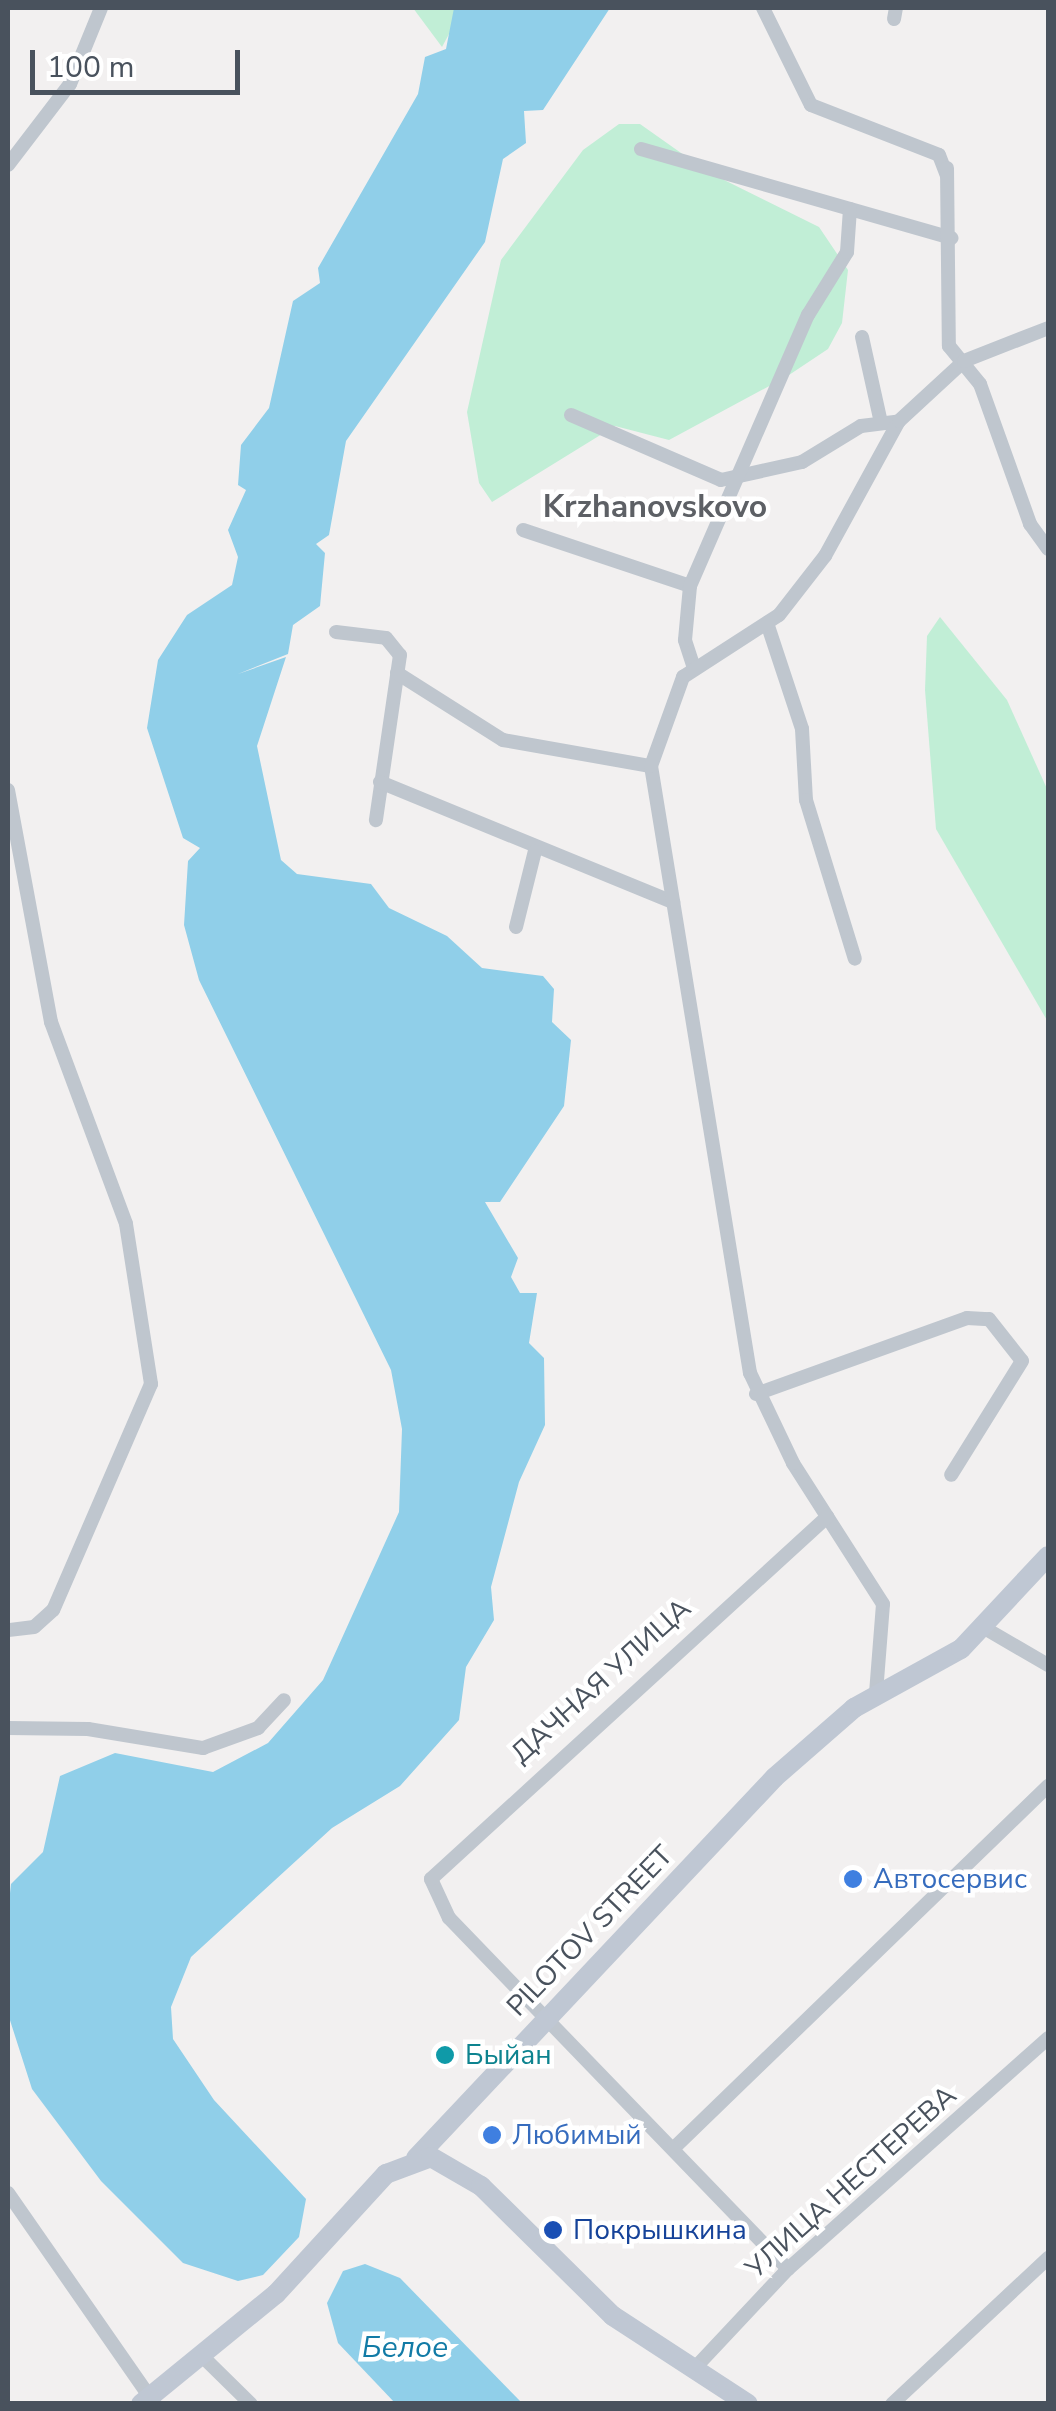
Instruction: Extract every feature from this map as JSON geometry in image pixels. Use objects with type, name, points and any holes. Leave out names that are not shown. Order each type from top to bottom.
[{"type":"street","points":[[8,164],[70,84],[101,8]]},
{"type":"street","points":[[763,8],[811,105],[938,155],[947,172],[948,346],[964,361],[1036,538],[1048,549]]},
{"type":"street","points":[[641,149],[950,238]]},
{"type":"street","points":[[694,665],[685,640],[690,586],[808,315],[847,252],[850,209]]},
{"type":"street","points":[[876,1693],[884,1604],[756,1394],[652,766],[664,714],[694,665],[768,626],[825,556],[898,421],[964,361],[1048,328]]},
{"type":"street","points":[[862,337],[881,422]]},
{"type":"street","points":[[570,415],[722,480],[802,462],[881,422],[898,421]]},
{"type":"street","points":[[523,530],[690,586]]},
{"type":"street","points":[[768,626],[786,665],[805,748],[806,800],[854,959]]},
{"type":"street","points":[[336,632],[396,644],[397,672],[376,820]]},
{"type":"street","points":[[397,672],[504,740],[652,766]]},
{"type":"street","points":[[380,782],[535,852],[673,902]]},
{"type":"street","points":[[8,790],[51,1022],[126,1224],[151,1384],[53,1610],[34,1627],[8,1630]]},
{"type":"street","points":[[516,928],[535,852]]},
{"type":"street","points":[[756,1394],[967,1318],[989,1320],[1022,1361],[951,1475]]},
{"type":"street","name":"ДАЧНАЯ УЛИЦА","points":[[548,2014],[434,1896],[441,1861],[827,1516]]},
{"type":"street","name":"PILOTOV STREET","points":[[149,2401],[276,2294],[386,2174],[416,2158],[775,1777],[876,1693],[940,1666],[1048,1556]]},
{"type":"street","points":[[981,1626],[1048,1665]]},
{"type":"street","points":[[8,1728],[88,1729],[203,1748],[244,1736],[284,1700]]},
{"type":"street","points":[[676,2146],[1048,1786]]},
{"type":"street","points":[[548,2014],[676,2146],[788,2270]]},
{"type":"street","name":"УЛИЦА НЕСТЕРЕВА","points":[[693,2370],[788,2270],[1048,2038]]},
{"type":"street","points":[[416,2158],[460,2168],[589,2296],[748,2404]]},
{"type":"street","points":[[8,2193],[149,2401]]},
{"type":"street","points":[[892,2404],[1048,2258]]},
{"type":"street","points":[[203,2358],[251,2404]]},
{"type":"green space","points":[[413,8],[463,8],[442,47]]},
{"type":"green space","points":[[619,124],[640,124],[708,172],[819,227],[848,270],[842,323],[828,349],[786,377],[669,440],[615,426],[492,502],[479,483],[467,412],[501,260],[583,150]]},
{"type":"green space","points":[[940,617],[1007,700],[1048,791],[1048,1022],[936,829],[925,690],[927,636]]},
{"type":"water","points":[[454,8],[610,8],[543,110],[524,111],[526,143],[503,159],[485,242],[346,441],[329,535],[316,544],[325,553],[320,606],[293,625],[288,654],[238,674],[286,657],[257,746],[281,860],[297,874],[371,884],[389,908],[447,936],[482,968],[543,976],[554,989],[552,1022],[571,1040],[564,1106],[500,1202],[485,1202],[518,1258],[511,1277],[520,1293],[537,1293],[529,1343],[544,1358],[545,1425],[519,1482],[491,1587],[494,1620],[466,1667],[459,1720],[400,1786],[332,1828],[191,1957],[171,2007],[173,2039],[214,2100],[306,2199],[299,2237],[263,2275],[238,2281],[183,2263],[101,2181],[32,2089],[8,2014],[8,1911],[11,1884],[43,1852],[60,1776],[115,1753],[213,1772],[268,1743],[323,1680],[399,1512],[402,1429],[391,1370],[199,980],[184,925],[188,861],[200,848],[183,838],[147,728],[158,660],[187,615],[232,585],[238,557],[228,530],[246,490],[238,485],[241,445],[269,408],[293,301],[320,283],[318,268],[418,94],[425,57],[446,49]]},
{"type":"water","name":"Белое","points":[[365,2264],[400,2278],[522,2403],[395,2403],[338,2343],[327,2303],[343,2271]]},
{"type":"place","name":"Автосервис","points":[[853,1879]]},
{"type":"place","name":"Быйан","points":[[445,2055]]},
{"type":"place","name":"Любимый","points":[[492,2135]]},
{"type":"place","name":"Покрышкина","points":[[553,2230]]},
{"type":"district","name":"Krzhanovskovo","points":[[655,507]]}]
